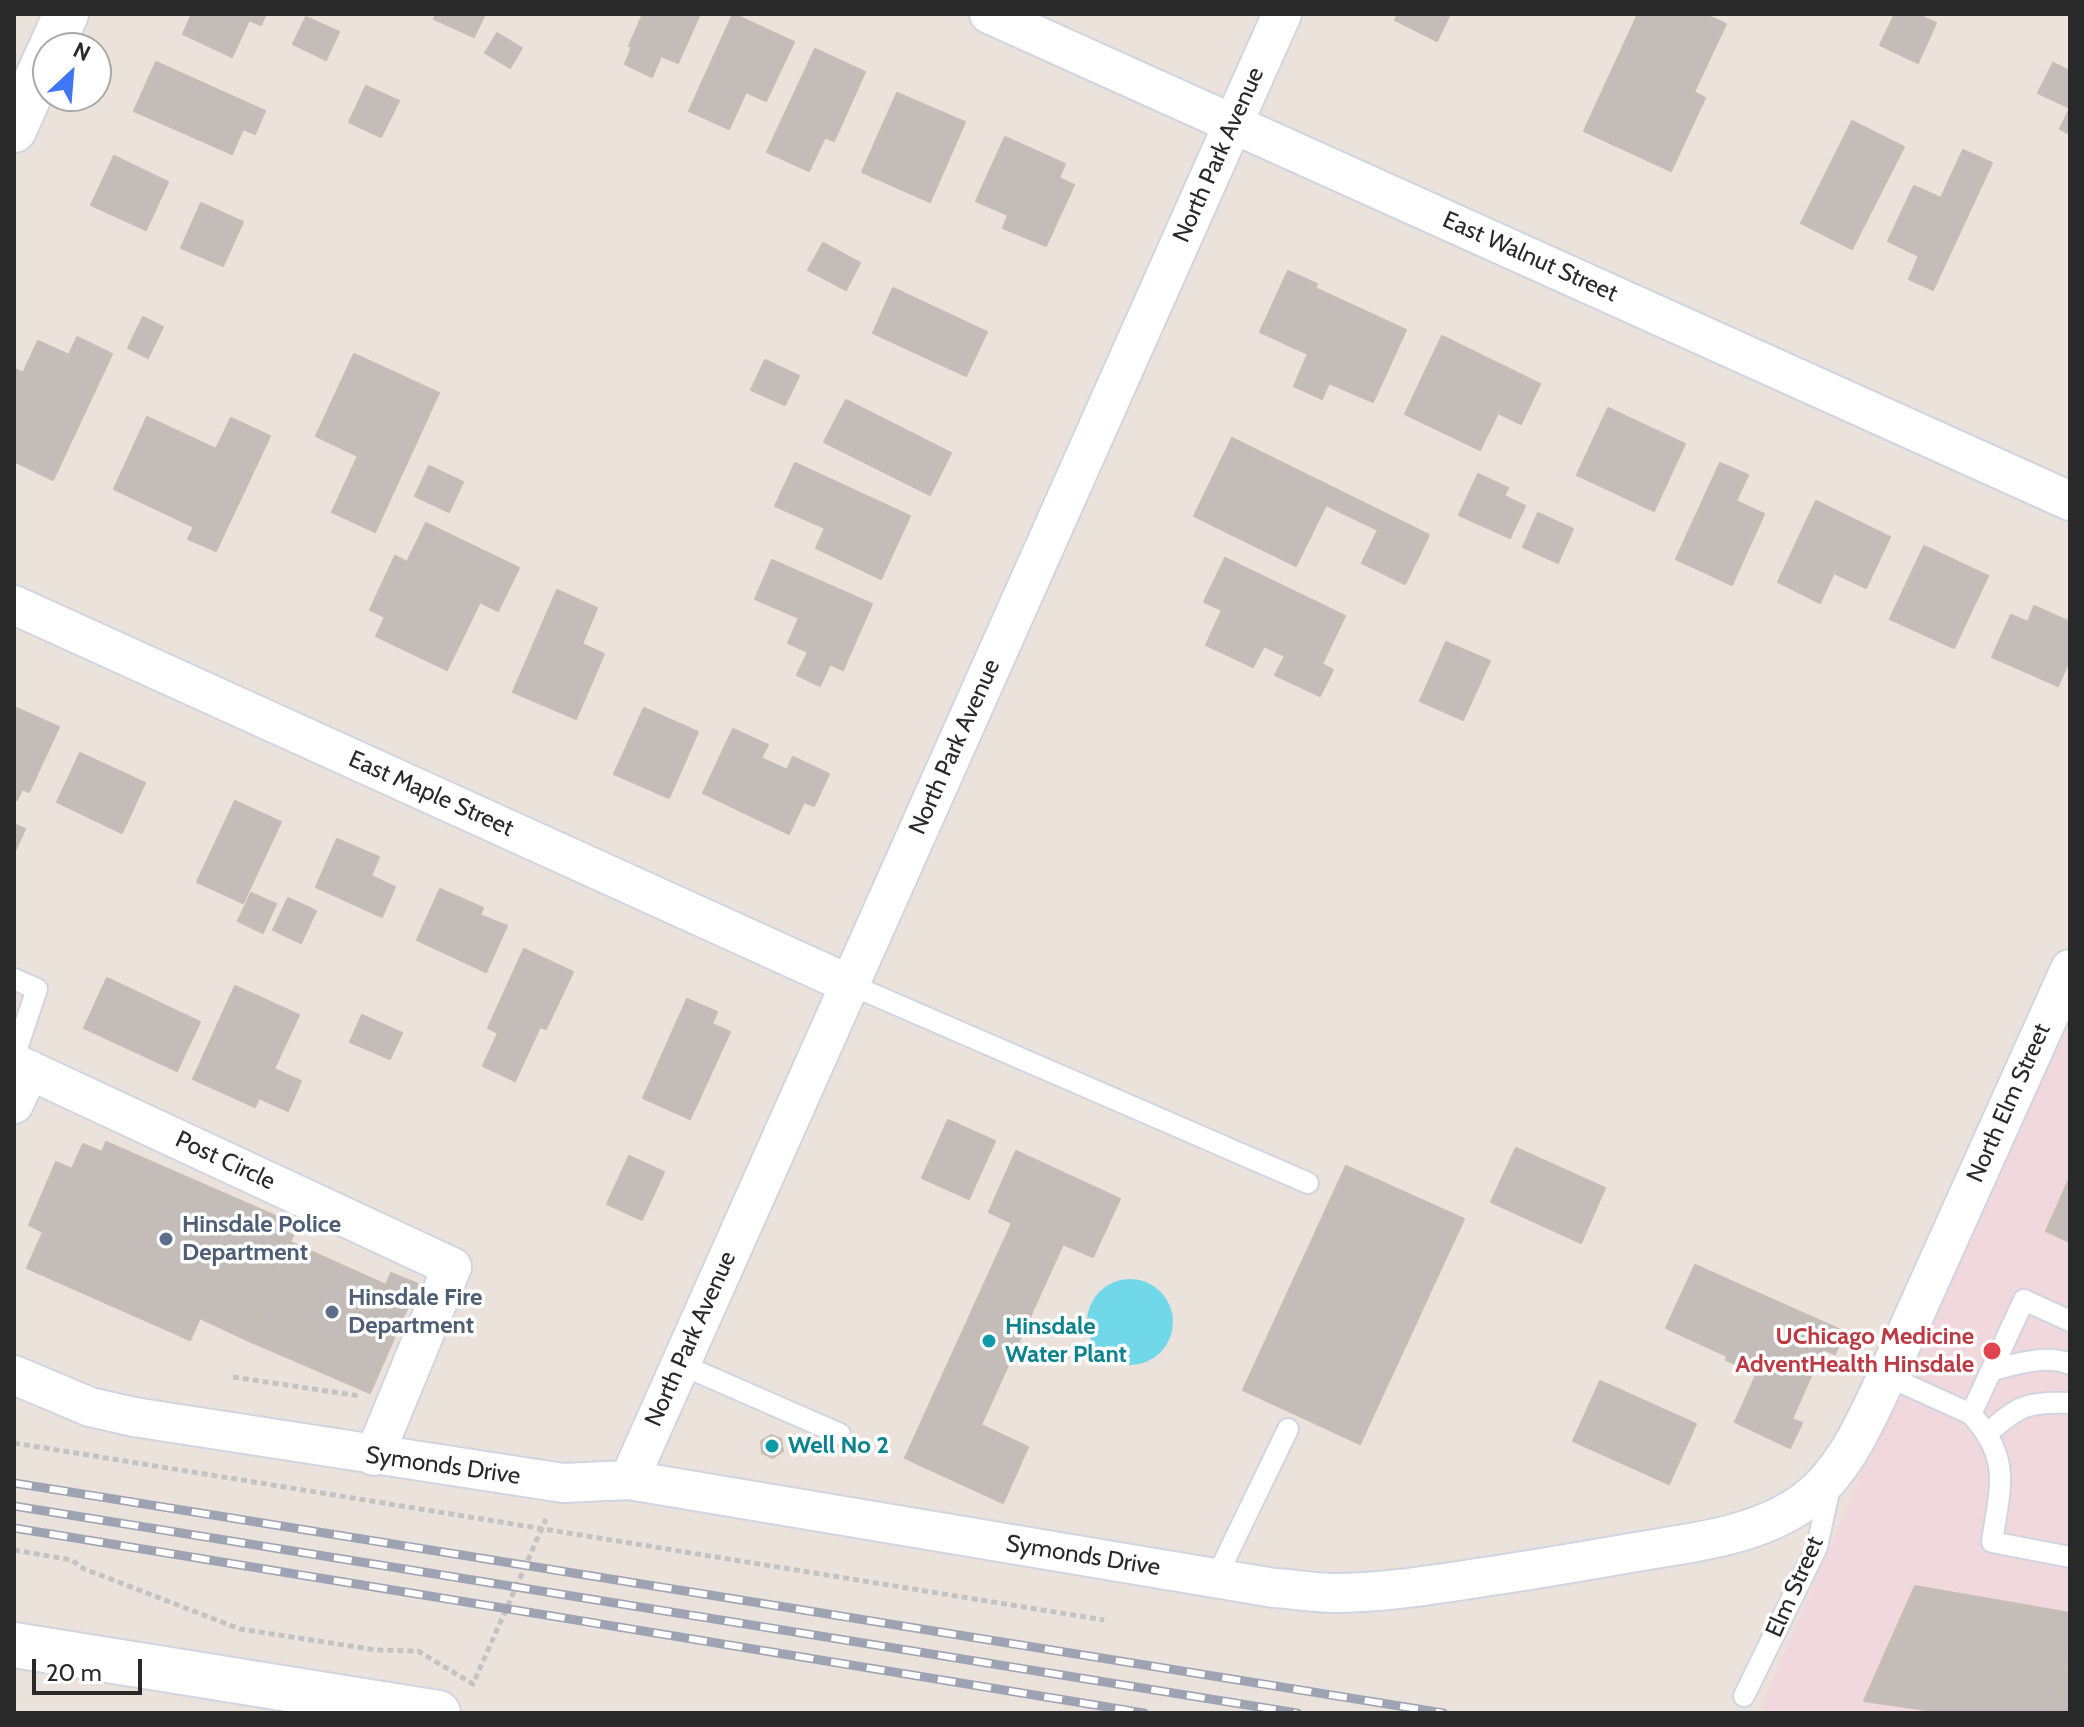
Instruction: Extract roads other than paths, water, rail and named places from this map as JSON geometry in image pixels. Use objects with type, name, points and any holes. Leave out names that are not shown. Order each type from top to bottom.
[{"type":"main road","points":[[14,130],[32,90]]},
{"type":"main road","points":[[14,1645],[438,1713]]},
{"type":"street","name":"East Walnut Street","points":[[989,14],[2070,501]]},
{"type":"street","name":"North Park Avenue","points":[[629,1480],[1282,14]]},
{"type":"street","name":"East Maple Street","points":[[14,605],[849,984]]},
{"type":"street","name":"North Elm Street","points":[[1969,1193],[2070,969]]},
{"type":"street","points":[[14,1104],[19,1063]]},
{"type":"street","name":"Post Circle","points":[[19,1063],[452,1267],[374,1456]]},
{"type":"street","name":"Symonds Drive","points":[[14,1375],[90,1407],[134,1417],[374,1456],[563,1483],[629,1480],[1274,1588],[1333,1593],[1402,1588],[1568,1564],[1717,1537],[1769,1522],[1805,1501],[1833,1474],[1861,1430],[1969,1193]]},
{"type":"lane","points":[[14,979],[37,989],[19,1063]]},
{"type":"lane","points":[[849,984],[1308,1183]]},
{"type":"lane","points":[[1971,1414],[2024,1300],[2070,1321]]},
{"type":"lane","points":[[1993,1370],[2030,1361],[2063,1361],[2070,1364]]},
{"type":"lane","points":[[680,1364],[840,1434]]},
{"type":"lane","points":[[1887,1376],[1971,1414],[1988,1433],[1998,1455],[2001,1477],[1992,1542],[2070,1557]]},
{"type":"lane","points":[[1988,1433],[2013,1411],[2032,1404],[2070,1403]]},
{"type":"lane","points":[[1216,1578],[1288,1429]]},
{"type":"lane","name":"Elm Street","points":[[1744,1696],[1817,1547],[1833,1474]]},
{"type":"water","points":[[1130,1279],[1147,1282],[1161,1291],[1170,1305],[1173,1322],[1170,1339],[1161,1353],[1147,1362],[1130,1365],[1113,1362],[1099,1353],[1090,1339],[1087,1322],[1090,1305],[1099,1291],[1113,1282]]},
{"type":"railway","points":[[14,1483],[1443,1713]]},
{"type":"railway","points":[[14,1506],[1297,1713]]},
{"type":"railway","points":[[14,1528],[1144,1713]]},
{"type":"place","name":"Hinsdale Police Department","points":[[166,1239]]},
{"type":"place","name":"Hinsdale Fire Department","points":[[332,1312]]},
{"type":"place","name":"Hinsdale Water Plant","points":[[989,1341]]},
{"type":"place","name":"UChicago Medicine AdventHealth Hinsdale","points":[[1992,1351]]},
{"type":"place","name":"Well No 2","points":[[772,1446]]}]
